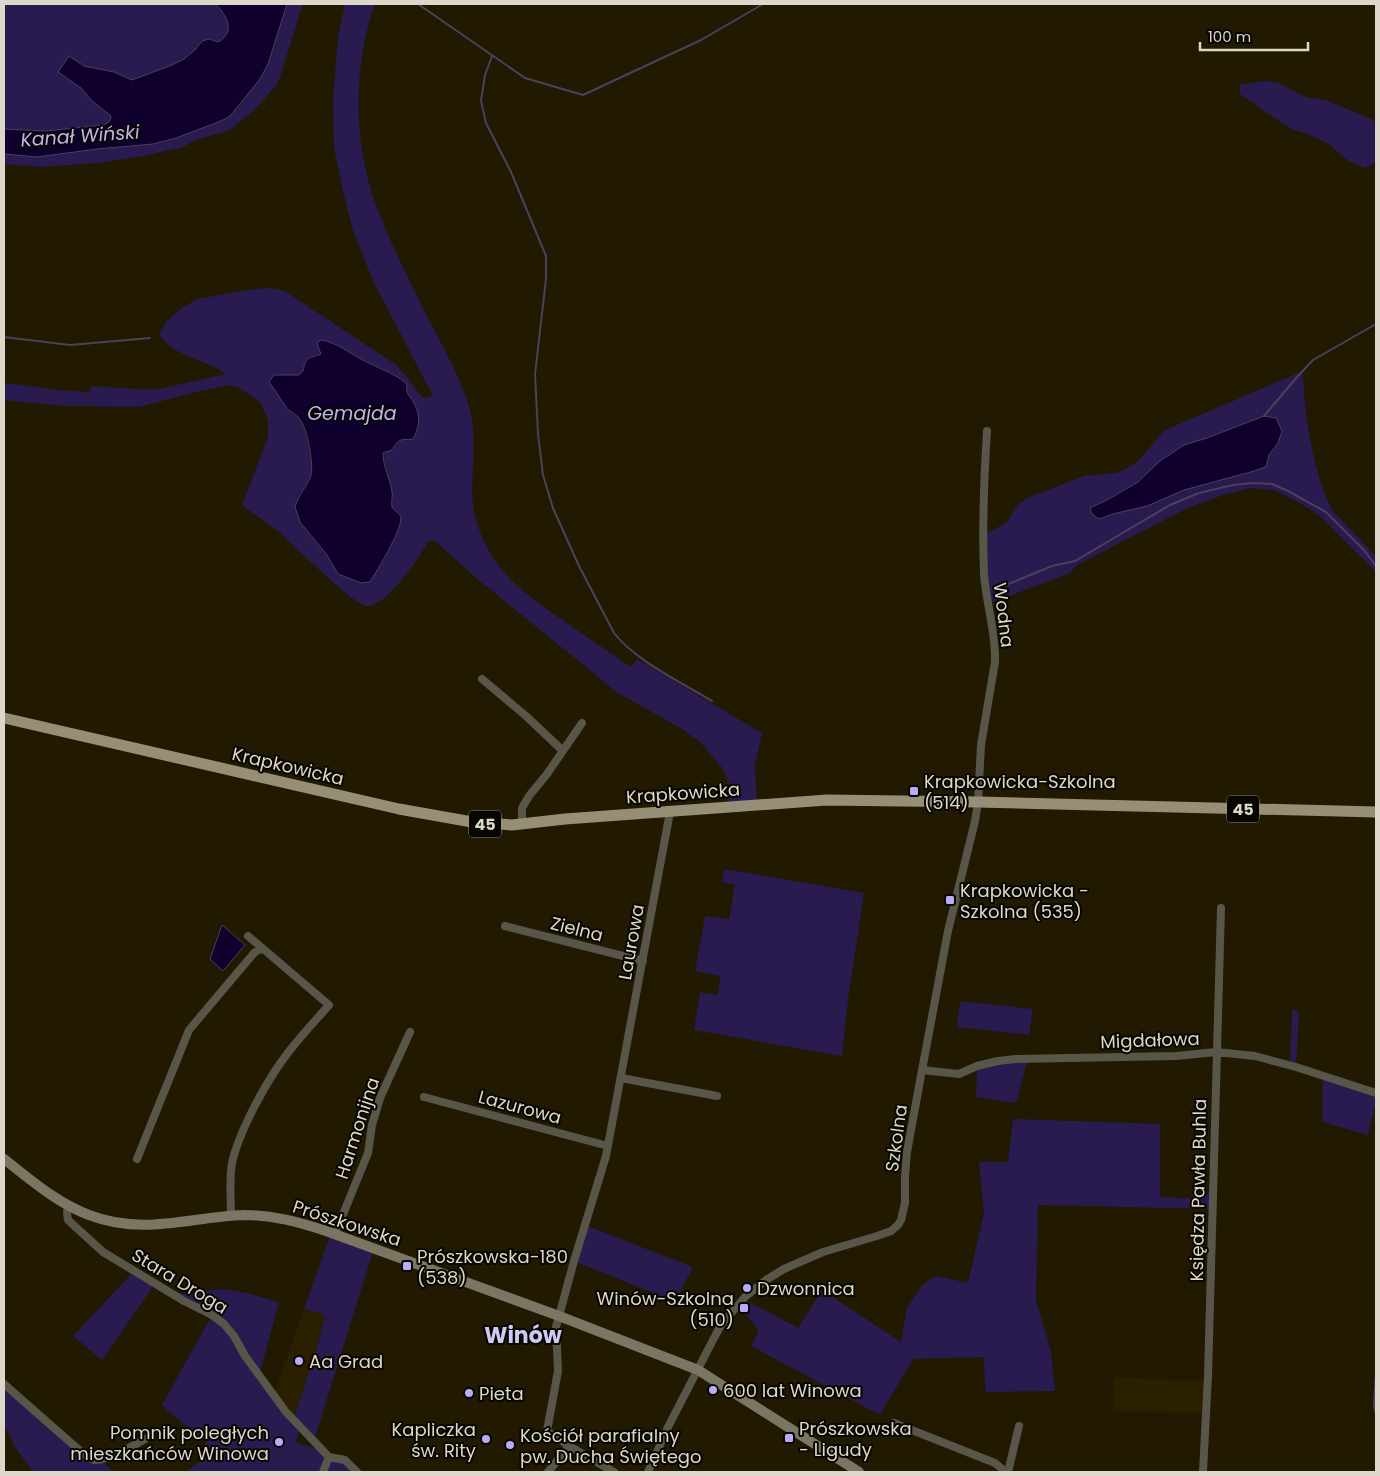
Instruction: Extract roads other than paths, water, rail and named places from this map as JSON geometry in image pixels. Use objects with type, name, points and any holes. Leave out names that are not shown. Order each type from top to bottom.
[{"type":"main road","name":"Krapkowicka","points":[[4,718],[399,809],[489,824],[522,824],[571,818],[827,800],[1376,812]]},
{"type":"main road","name":"Prószkowska","points":[[4,1160],[68,1206],[104,1220],[134,1225],[174,1224],[231,1216],[260,1216],[295,1221],[335,1234],[559,1316],[698,1370],[859,1472]]},
{"type":"street","name":"Wodna","points":[[978,802],[981,745],[995,662],[995,649],[984,576],[983,527],[987,431]]},
{"type":"street","points":[[482,679],[526,716],[562,750]]},
{"type":"street","points":[[522,824],[522,808],[529,796],[582,723]]},
{"type":"street","name":"Szkolna","points":[[698,1370],[721,1325],[745,1297],[766,1280],[784,1269],[823,1252],[891,1231],[901,1220],[905,1203],[907,1152],[922,1070],[948,931],[978,802]]},
{"type":"street","name":"Laurowa","points":[[569,1446],[547,1431],[558,1371],[556,1327],[608,1146],[670,812]]},
{"type":"street","name":"Księdza Pawła Buhla","points":[[1204,1472],[1221,908]]},
{"type":"street","name":"Zielna","points":[[505,926],[643,961]]},
{"type":"street","points":[[231,1216],[230,1180],[232,1163],[244,1128],[260,1097],[287,1054],[329,1005],[248,936]]},
{"type":"street","points":[[137,1159],[189,1030],[254,953],[263,949]]},
{"type":"street","name":"Harmonijna","points":[[335,1234],[368,1153],[372,1124],[380,1098],[410,1032]]},
{"type":"street","name":"Migdałowa","points":[[922,1070],[959,1074],[977,1066],[1016,1059],[1176,1056],[1216,1052],[1255,1056],[1296,1066],[1376,1094]]},
{"type":"street","points":[[621,1078],[717,1096]]},
{"type":"street","name":"Lazurowa","points":[[424,1097],[608,1146]]},
{"type":"street","name":"Stara Droga","points":[[68,1206],[66,1213],[68,1220],[103,1252],[184,1301],[212,1315],[224,1324],[286,1412],[329,1457],[345,1460],[358,1472]]},
{"type":"street","points":[[648,1472],[668,1427],[698,1370]]},
{"type":"street","points":[[4,1384],[87,1457],[94,1460],[100,1460],[118,1453],[145,1438]]},
{"type":"street","points":[[894,1423],[995,1463],[1007,1472],[1019,1426]]},
{"type":"street","points":[[548,1472],[569,1446],[614,1472]]},
{"type":"street","points":[[323,1472],[329,1457]]},
{"type":"water","name":"Kanał Wiński","points":[[216,4],[287,4],[268,64],[260,79],[230,116],[176,138],[153,144],[37,157],[4,154],[4,129],[46,131],[104,125],[110,121],[111,116],[92,101],[81,88],[58,72],[69,56],[84,66],[114,72],[132,80],[184,59],[202,41],[209,39],[218,42],[224,38],[227,33],[228,23]]},
{"type":"water","name":"Gemajda","points":[[322,340],[338,345],[361,359],[391,373],[407,384],[408,393],[417,409],[419,418],[417,431],[413,439],[402,440],[390,451],[383,453],[392,491],[392,507],[400,515],[401,519],[393,542],[370,582],[361,583],[338,574],[327,555],[300,522],[295,507],[311,475],[312,463],[309,446],[302,423],[287,408],[269,382],[274,375],[299,375],[303,371],[308,359],[321,354],[317,344]]},
{"type":"water","points":[[1264,416],[1276,418],[1282,431],[1278,443],[1269,455],[1266,467],[1184,490],[1147,506],[1099,519],[1092,514],[1090,508],[1138,482],[1160,461],[1184,445]]},
{"type":"water","points":[[222,925],[245,945],[223,971],[210,959]]},
{"type":"waterway","points":[[418,4],[525,78],[583,95],[701,40],[763,4]]},
{"type":"waterway","points":[[492,56],[485,75],[481,101],[486,123],[511,172],[546,256],[546,279],[535,374],[538,434],[543,475],[553,508],[579,566],[614,633],[634,653],[673,679],[712,701]]},
{"type":"waterway","points":[[1264,416],[1313,360],[1376,324]]},
{"type":"waterway","points":[[4,337],[70,345],[150,338]]},
{"type":"waterway","points":[[994,590],[1052,566],[1075,561],[1170,505],[1199,493],[1233,485],[1252,483],[1272,484],[1326,512],[1364,550],[1376,566]]},
{"type":"waterway","points":[[1376,1373],[1374,1405],[1376,1415]]},
{"type":"place","name":"Krapkowicka-Szkolna (514)","points":[[914,791]]},
{"type":"place","name":"Krapkowicka - Szkolna (535)","points":[[950,900]]},
{"type":"place","name":"Prószkowska-180 (538)","points":[[407,1266]]},
{"type":"place","name":"Dzwonnica","points":[[747,1288]]},
{"type":"place","name":"Winów-Szkolna (510)","points":[[744,1308]]},
{"type":"place","name":"Aa Grad","points":[[299,1361]]},
{"type":"place","name":"600 lat Winowa","points":[[713,1390]]},
{"type":"place","name":"Pieta","points":[[469,1393]]},
{"type":"place","name":"Prószkowska - Ligudy","points":[[789,1438]]},
{"type":"place","name":"Kapliczka św. Rity","points":[[486,1439]]},
{"type":"place","name":"Pomnik poległych mieszkańców Winowa","points":[[279,1442]]},
{"type":"place","name":"Kościół parafialny pw. Ducha Świętego","points":[[510,1445]]},
{"type":"district","name":"Winów","points":[[523,1335]]}]
